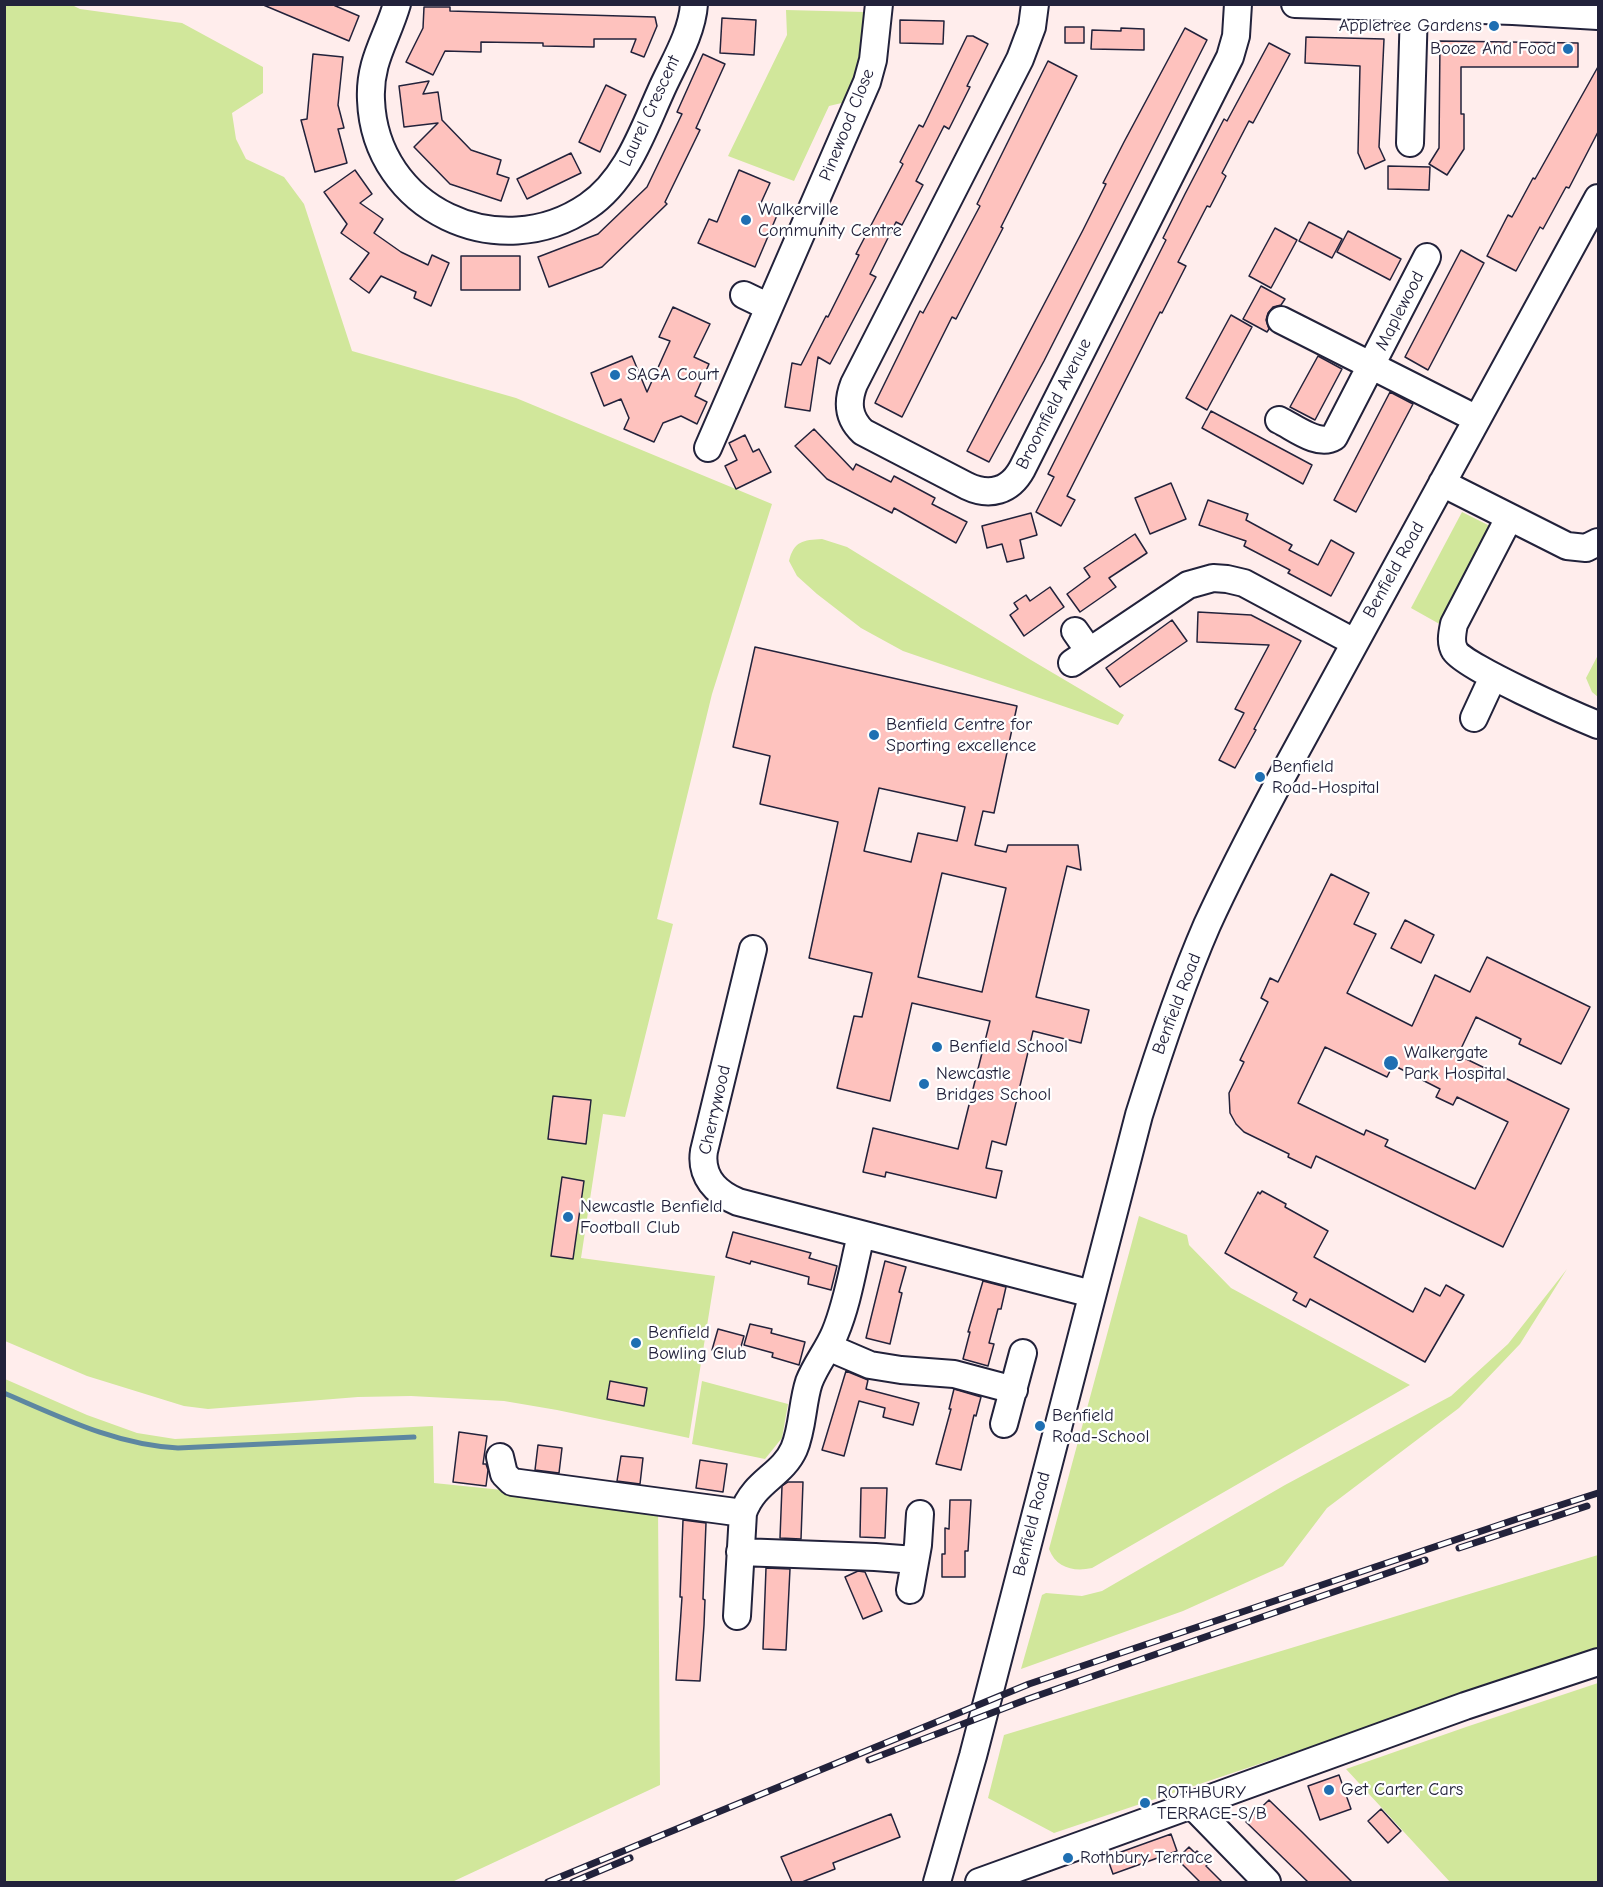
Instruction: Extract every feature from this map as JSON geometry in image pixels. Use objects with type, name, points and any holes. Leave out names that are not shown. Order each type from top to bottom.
[{"type":"street","name":"Laurel Crescent","points":[[397,4],[379,48],[371,80],[372,116],[384,153],[406,186],[432,208],[448,218],[477,228],[509,232],[536,229],[563,221],[589,206],[619,176],[634,151],[686,35],[694,4]]},
{"type":"street","name":"Pinewood Close","points":[[708,448],[867,82],[873,60],[879,4]]},
{"type":"street","name":"Broomfield Avenue","points":[[1035,4],[1032,27],[1020,59],[854,384],[849,400],[852,417],[863,432],[967,486],[985,492],[998,491],[1010,484],[1022,469],[1230,57],[1236,36],[1238,4]]},
{"type":"street","points":[[1295,4],[1414,9],[1514,8],[1599,16]]},
{"type":"street","points":[[1410,143],[1414,9]]},
{"type":"street","name":"Benfield Road","points":[[937,1882],[973,1756],[1142,1104],[1156,1058],[1191,965],[1255,827],[1354,642],[1599,198]]},
{"type":"street","name":"Maplewood","points":[[1279,420],[1316,439],[1328,440],[1338,432],[1427,257]]},
{"type":"street","points":[[744,296],[769,307]]},
{"type":"street","name":"Maplewood","points":[[1281,320],[1476,419]]},
{"type":"street","points":[[1442,483],[1567,546],[1586,548],[1599,542]]},
{"type":"street","points":[[1509,518],[1458,616],[1452,633],[1452,645],[1459,657],[1493,677],[1599,725]]},
{"type":"street","points":[[1079,648],[1175,592],[1201,580],[1212,578],[1227,579],[1254,588],[1354,642]]},
{"type":"street","points":[[1474,718],[1493,677]]},
{"type":"street","name":"Cherrywood","points":[[753,949],[704,1151],[705,1173],[714,1187],[738,1202],[1092,1294]]},
{"type":"street","points":[[737,1616],[743,1513],[747,1499],[780,1467],[794,1448],[810,1380],[839,1322],[861,1235]]},
{"type":"street","points":[[828,1347],[870,1365],[893,1370],[954,1374],[1014,1390]]},
{"type":"street","points":[[1004,1424],[1023,1353]]},
{"type":"street","points":[[500,1457],[504,1474],[512,1482],[743,1513]]},
{"type":"street","points":[[910,1590],[920,1514]]},
{"type":"street","points":[[740,1552],[915,1560]]},
{"type":"street","points":[[979,1882],[1466,1706],[1599,1662]]},
{"type":"street","points":[[1192,1805],[1266,1882]]},
{"type":"green space","points":[[70,4],[80,9],[182,23],[263,67],[263,93],[232,113],[236,139],[246,159],[284,177],[304,204],[352,351],[516,398],[772,504],[712,694],[657,919],[673,924],[625,1117],[603,1114],[581,1258],[715,1276],[689,1438],[504,1401],[411,1396],[358,1397],[208,1409],[184,1406],[87,1376],[5,1341],[4,5]]},
{"type":"green space","points":[[786,10],[865,12],[864,49],[846,102],[829,106],[794,181],[728,156],[787,35]]},
{"type":"green space","points":[[1462,512],[1494,528],[1443,626],[1411,608]]},
{"type":"green space","points":[[822,539],[847,547],[1124,715],[1118,725],[903,651],[861,628],[797,576],[789,561],[794,549],[800,543]]},
{"type":"green space","points":[[1598,655],[1598,697],[1592,692],[1586,678]]},
{"type":"green space","points":[[1139,1216],[1187,1235],[1189,1245],[1231,1288],[1410,1385],[1092,1568],[1072,1569],[1056,1561],[1049,1549]]},
{"type":"green space","points":[[1567,1269],[1520,1344],[1459,1408],[1327,1508],[1283,1566],[1183,1611],[1021,1669],[1042,1595],[1046,1593],[1082,1596],[1102,1591],[1285,1485],[1451,1396],[1508,1344]]},
{"type":"green space","points":[[5,1379],[87,1415],[137,1433],[175,1439],[433,1426],[434,1483],[658,1506],[660,1785],[452,1882],[5,1882]]},
{"type":"green space","points":[[702,1381],[788,1404],[782,1438],[765,1459],[692,1444]]},
{"type":"green space","points":[[1598,1555],[1598,1650],[1054,1833],[988,1798],[1004,1735]]},
{"type":"green space","points":[[1598,1683],[1598,1882],[1450,1882],[1346,1769],[1466,1727]]},
{"type":"building","points":[[261,4],[331,4],[359,16],[349,41]]},
{"type":"building","points":[[424,7],[450,7],[450,11],[655,17],[657,26],[644,57],[631,52],[636,39],[594,39],[594,47],[481,42],[481,52],[445,51],[433,75],[406,62],[423,28]]},
{"type":"building","points":[[722,18],[756,20],[754,55],[720,53]]},
{"type":"building","points":[[900,20],[944,21],[943,44],[900,43]]},
{"type":"building","points":[[1065,27],[1084,27],[1084,43],[1065,43]]},
{"type":"building","points":[[1121,28],[1144,29],[1144,50],[1091,49],[1092,30],[1121,31]]},
{"type":"building","points":[[1185,28],[1207,40],[1044,361],[989,462],[967,451],[1083,230],[1124,142]]},
{"type":"building","points":[[967,36],[973,36],[988,44],[949,129],[944,126],[916,181],[923,185],[902,225],[896,222],[870,274],[876,277],[830,364],[818,357],[810,411],[785,407],[792,363],[801,365],[826,316],[828,317],[859,255],[856,254],[903,164],[900,162],[919,125],[923,127]]},
{"type":"building","points":[[1306,37],[1384,39],[1379,147],[1385,160],[1365,169],[1358,153],[1360,66],[1305,63]]},
{"type":"building","points":[[1440,41],[1578,43],[1578,67],[1461,67],[1464,149],[1447,175],[1429,164],[1439,148]]},
{"type":"building","points":[[1269,43],[1290,54],[1253,123],[1249,121],[1222,173],[1226,176],[1210,207],[1207,206],[1178,262],[1186,266],[1162,313],[1160,312],[1067,496],[1075,500],[1061,526],[1036,512],[1054,477],[1048,474],[1166,240],[1163,238],[1185,194],[1224,119],[1227,121]]},
{"type":"building","points":[[313,54],[343,57],[338,105],[344,128],[338,129],[347,163],[315,172],[301,120],[307,119]]},
{"type":"building","points":[[703,54],[725,64],[696,128],[700,130],[665,202],[667,204],[602,267],[549,287],[538,257],[598,234],[647,187],[682,114],[677,112]]},
{"type":"building","points":[[1048,61],[1077,76],[1001,227],[1003,228],[956,319],[952,317],[902,417],[875,403],[920,311],[923,313],[980,206],[977,204]]},
{"type":"building","points":[[1599,65],[1599,130],[1569,188],[1566,187],[1543,229],[1540,227],[1516,271],[1487,256],[1508,215],[1512,217]]},
{"type":"building","points":[[429,81],[423,94],[438,92],[442,120],[471,150],[501,160],[497,174],[509,178],[501,201],[450,184],[414,147],[438,123],[404,127],[399,86]]},
{"type":"building","points":[[606,85],[626,95],[600,152],[579,142]]},
{"type":"building","points":[[571,153],[581,173],[527,199],[517,179]]},
{"type":"building","points":[[1388,166],[1430,167],[1429,190],[1388,189]]},
{"type":"building","points":[[355,170],[372,194],[360,203],[383,219],[374,233],[401,252],[428,265],[432,255],[449,263],[431,306],[414,298],[416,292],[381,276],[369,293],[350,279],[369,253],[341,233],[347,224],[324,192]]},
{"type":"building","name":"Walkerville Community Centre","points":[[739,170],[770,183],[760,205],[778,213],[755,267],[698,243],[709,219],[717,222]]},
{"type":"building","points":[[1309,222],[1342,239],[1332,258],[1299,241]]},
{"type":"building","points":[[1275,228],[1297,240],[1271,288],[1249,276]]},
{"type":"building","points":[[1348,231],[1401,259],[1390,280],[1337,252]]},
{"type":"building","points":[[1461,250],[1484,263],[1428,370],[1405,357]]},
{"type":"building","points":[[461,256],[520,256],[520,290],[461,290]]},
{"type":"building","points":[[1261,286],[1285,299],[1281,305],[1273,307],[1268,313],[1266,320],[1269,329],[1267,332],[1243,319]]},
{"type":"building","name":"SAGA Court","points":[[673,307],[710,324],[694,357],[709,364],[695,396],[707,402],[697,424],[681,416],[663,423],[654,442],[624,429],[629,418],[621,399],[604,406],[591,373],[632,356],[647,392],[670,341],[659,337]]},
{"type":"building","points":[[1231,315],[1252,327],[1207,410],[1186,398]]},
{"type":"building","points":[[1318,356],[1342,369],[1315,420],[1290,407]]},
{"type":"building","points":[[1390,392],[1413,404],[1356,512],[1334,500]]},
{"type":"building","points":[[1211,411],[1312,465],[1303,484],[1202,428]]},
{"type":"building","points":[[814,429],[853,470],[856,464],[891,482],[894,476],[935,498],[932,504],[967,522],[956,543],[894,508],[892,513],[827,479],[795,446]]},
{"type":"building","points":[[745,435],[753,452],[759,449],[771,472],[736,489],[725,466],[737,460],[729,443]]},
{"type":"building","points":[[1171,483],[1186,519],[1150,534],[1135,498]]},
{"type":"building","points":[[1208,500],[1248,514],[1246,520],[1292,545],[1289,550],[1318,565],[1331,540],[1354,553],[1331,596],[1288,573],[1290,570],[1244,546],[1246,541],[1199,525]]},
{"type":"building","points":[[1031,513],[1037,535],[1020,540],[1024,558],[1007,562],[1002,544],[987,548],[982,526]]},
{"type":"building","points":[[1135,534],[1147,553],[1109,578],[1116,587],[1080,612],[1067,594],[1090,577],[1084,568]]},
{"type":"building","points":[[1050,587],[1064,607],[1024,636],[1010,615],[1018,609],[1014,603],[1026,595],[1030,601]]},
{"type":"building","points":[[1198,612],[1251,615],[1301,641],[1235,768],[1219,760],[1244,713],[1235,709],[1269,645],[1197,642]]},
{"type":"building","points":[[1172,620],[1187,641],[1120,687],[1106,668]]},
{"type":"building","points":[[755,647],[1017,706],[994,813],[983,811],[975,845],[1006,852],[1008,845],[1078,845],[1081,870],[1067,866],[1036,997],[1089,1010],[1081,1043],[1033,1031],[1006,1145],[992,1141],[986,1168],[1002,1171],[996,1198],[886,1172],[885,1177],[863,1172],[873,1128],[958,1149],[990,1021],[912,1003],[890,1101],[837,1088],[854,1016],[862,1017],[872,973],[809,958],[838,822],[760,804],[770,756],[733,747]],"holes":[[[879,788],[965,807],[957,841],[918,833],[911,862],[864,851]],[[942,873],[1006,888],[982,992],[918,977]]]},
{"type":"building","points":[[1331,874],[1369,893],[1354,924],[1376,934],[1347,993],[1412,1026],[1435,975],[1470,992],[1487,957],[1590,1007],[1561,1064],[1519,1044],[1521,1039],[1476,1017],[1458,1055],[1569,1109],[1503,1247],[1316,1156],[1311,1168],[1288,1157],[1289,1154],[1244,1132],[1236,1124],[1230,1113],[1229,1093],[1244,1062],[1240,1060],[1268,1002],[1261,998],[1270,978],[1278,982]],"holes":[[[1325,1047],[1387,1077],[1393,1065],[1440,1089],[1436,1097],[1453,1105],[1457,1097],[1508,1122],[1475,1189],[1385,1146],[1388,1140],[1366,1130],[1364,1135],[1298,1103]]]},
{"type":"building","points":[[1405,920],[1434,935],[1421,963],[1391,948]]},
{"type":"building","points":[[553,1096],[591,1100],[586,1144],[548,1139]]},
{"type":"building","name":"Newcastle Benfield Football Club","points":[[562,1177],[584,1181],[573,1259],[551,1256]]},
{"type":"building","points":[[1262,1191],[1328,1231],[1314,1257],[1413,1312],[1425,1288],[1440,1296],[1446,1285],[1464,1295],[1425,1362],[1310,1299],[1306,1307],[1293,1300],[1297,1293],[1225,1253],[1258,1192],[1260,1194]]},
{"type":"building","points":[[733,1232],[811,1253],[809,1258],[837,1266],[831,1290],[808,1284],[809,1277],[751,1261],[750,1264],[726,1257]]},
{"type":"building","points":[[885,1261],[906,1267],[890,1344],[866,1338]]},
{"type":"building","points":[[983,1281],[1006,1287],[989,1343],[994,1344],[988,1366],[963,1359],[970,1332],[968,1332]]},
{"type":"building","points":[[750,1324],[772,1329],[771,1333],[805,1342],[799,1365],[772,1357],[773,1353],[744,1345]]},
{"type":"building","points":[[718,1329],[744,1336],[738,1357],[712,1350]]},
{"type":"building","points":[[846,1371],[868,1380],[866,1389],[919,1403],[913,1425],[883,1417],[885,1408],[859,1401],[844,1456],[822,1450]]},
{"type":"building","points":[[610,1381],[647,1388],[644,1406],[607,1399]]},
{"type":"building","points":[[954,1389],[981,1397],[976,1416],[974,1415],[961,1470],[936,1464]]},
{"type":"building","points":[[459,1432],[487,1436],[483,1464],[486,1464],[488,1470],[486,1486],[453,1482]]},
{"type":"building","points":[[538,1445],[562,1448],[559,1473],[535,1470]]},
{"type":"building","points":[[621,1456],[643,1458],[640,1484],[617,1481]]},
{"type":"building","points":[[700,1460],[727,1464],[723,1492],[696,1488]]},
{"type":"building","points":[[788,1482],[803,1482],[801,1539],[780,1538],[782,1486]]},
{"type":"building","points":[[861,1488],[887,1488],[885,1538],[860,1537]]},
{"type":"building","points":[[950,1500],[971,1500],[968,1551],[965,1551],[965,1577],[942,1577],[942,1554],[945,1554],[945,1528],[949,1529]]},
{"type":"building","points":[[683,1520],[706,1523],[703,1599],[705,1600],[700,1681],[676,1680],[682,1597],[680,1597]]},
{"type":"building","points":[[766,1568],[790,1569],[786,1650],[763,1649]]},
{"type":"building","points":[[858,1571],[865,1572],[882,1611],[863,1619],[845,1577]]},
{"type":"building","points":[[1339,1775],[1351,1809],[1320,1820],[1308,1786]]},
{"type":"building","points":[[1269,1800],[1352,1882],[1308,1882],[1246,1822]]},
{"type":"building","points":[[1381,1809],[1401,1831],[1388,1843],[1368,1821]]},
{"type":"building","points":[[891,1814],[900,1837],[833,1863],[835,1869],[802,1882],[792,1882],[781,1857]]},
{"type":"building","points":[[1171,1834],[1177,1851],[1113,1874],[1107,1857]]},
{"type":"building","points":[[1189,1847],[1195,1853],[1197,1851],[1209,1863],[1206,1866],[1222,1882],[1200,1882],[1177,1859]]},
{"type":"waterway","points":[[4,1393],[110,1436],[155,1446],[178,1448],[414,1437]]},
{"type":"railway","points":[[548,1882],[1029,1684],[1598,1493]]},
{"type":"railway","points":[[1459,1548],[1587,1506]]},
{"type":"railway","points":[[869,1760],[1028,1699],[1425,1560]]},
{"type":"railway","points":[[573,1882],[630,1858]]},
{"type":"place","name":"Appletree Gardens","points":[[1494,26]]},
{"type":"place","name":"Booze And Food","points":[[1568,49]]},
{"type":"place","name":"Walkerville Community Centre","points":[[746,220]]},
{"type":"place","name":"SAGA Court","points":[[615,375]]},
{"type":"place","name":"Benfield Centre for Sporting excellence","points":[[874,735]]},
{"type":"place","name":"Benfield Road-Hospital","points":[[1260,777]]},
{"type":"place","name":"Benfield School","points":[[937,1047]]},
{"type":"place","name":"Walkergate Park Hospital","points":[[1391,1063]]},
{"type":"place","name":"Newcastle Bridges School","points":[[924,1084]]},
{"type":"place","name":"Newcastle Benfield Football Club","points":[[568,1217]]},
{"type":"place","name":"Benfield Bowling Club","points":[[636,1343]]},
{"type":"place","name":"Benfield Road-School","points":[[1040,1426]]},
{"type":"place","name":"Get Carter Cars","points":[[1329,1790]]},
{"type":"place","name":"ROTHBURY TERRACE-S/B","points":[[1145,1803]]},
{"type":"place","name":"Rothbury Terrace","points":[[1068,1858]]}]
